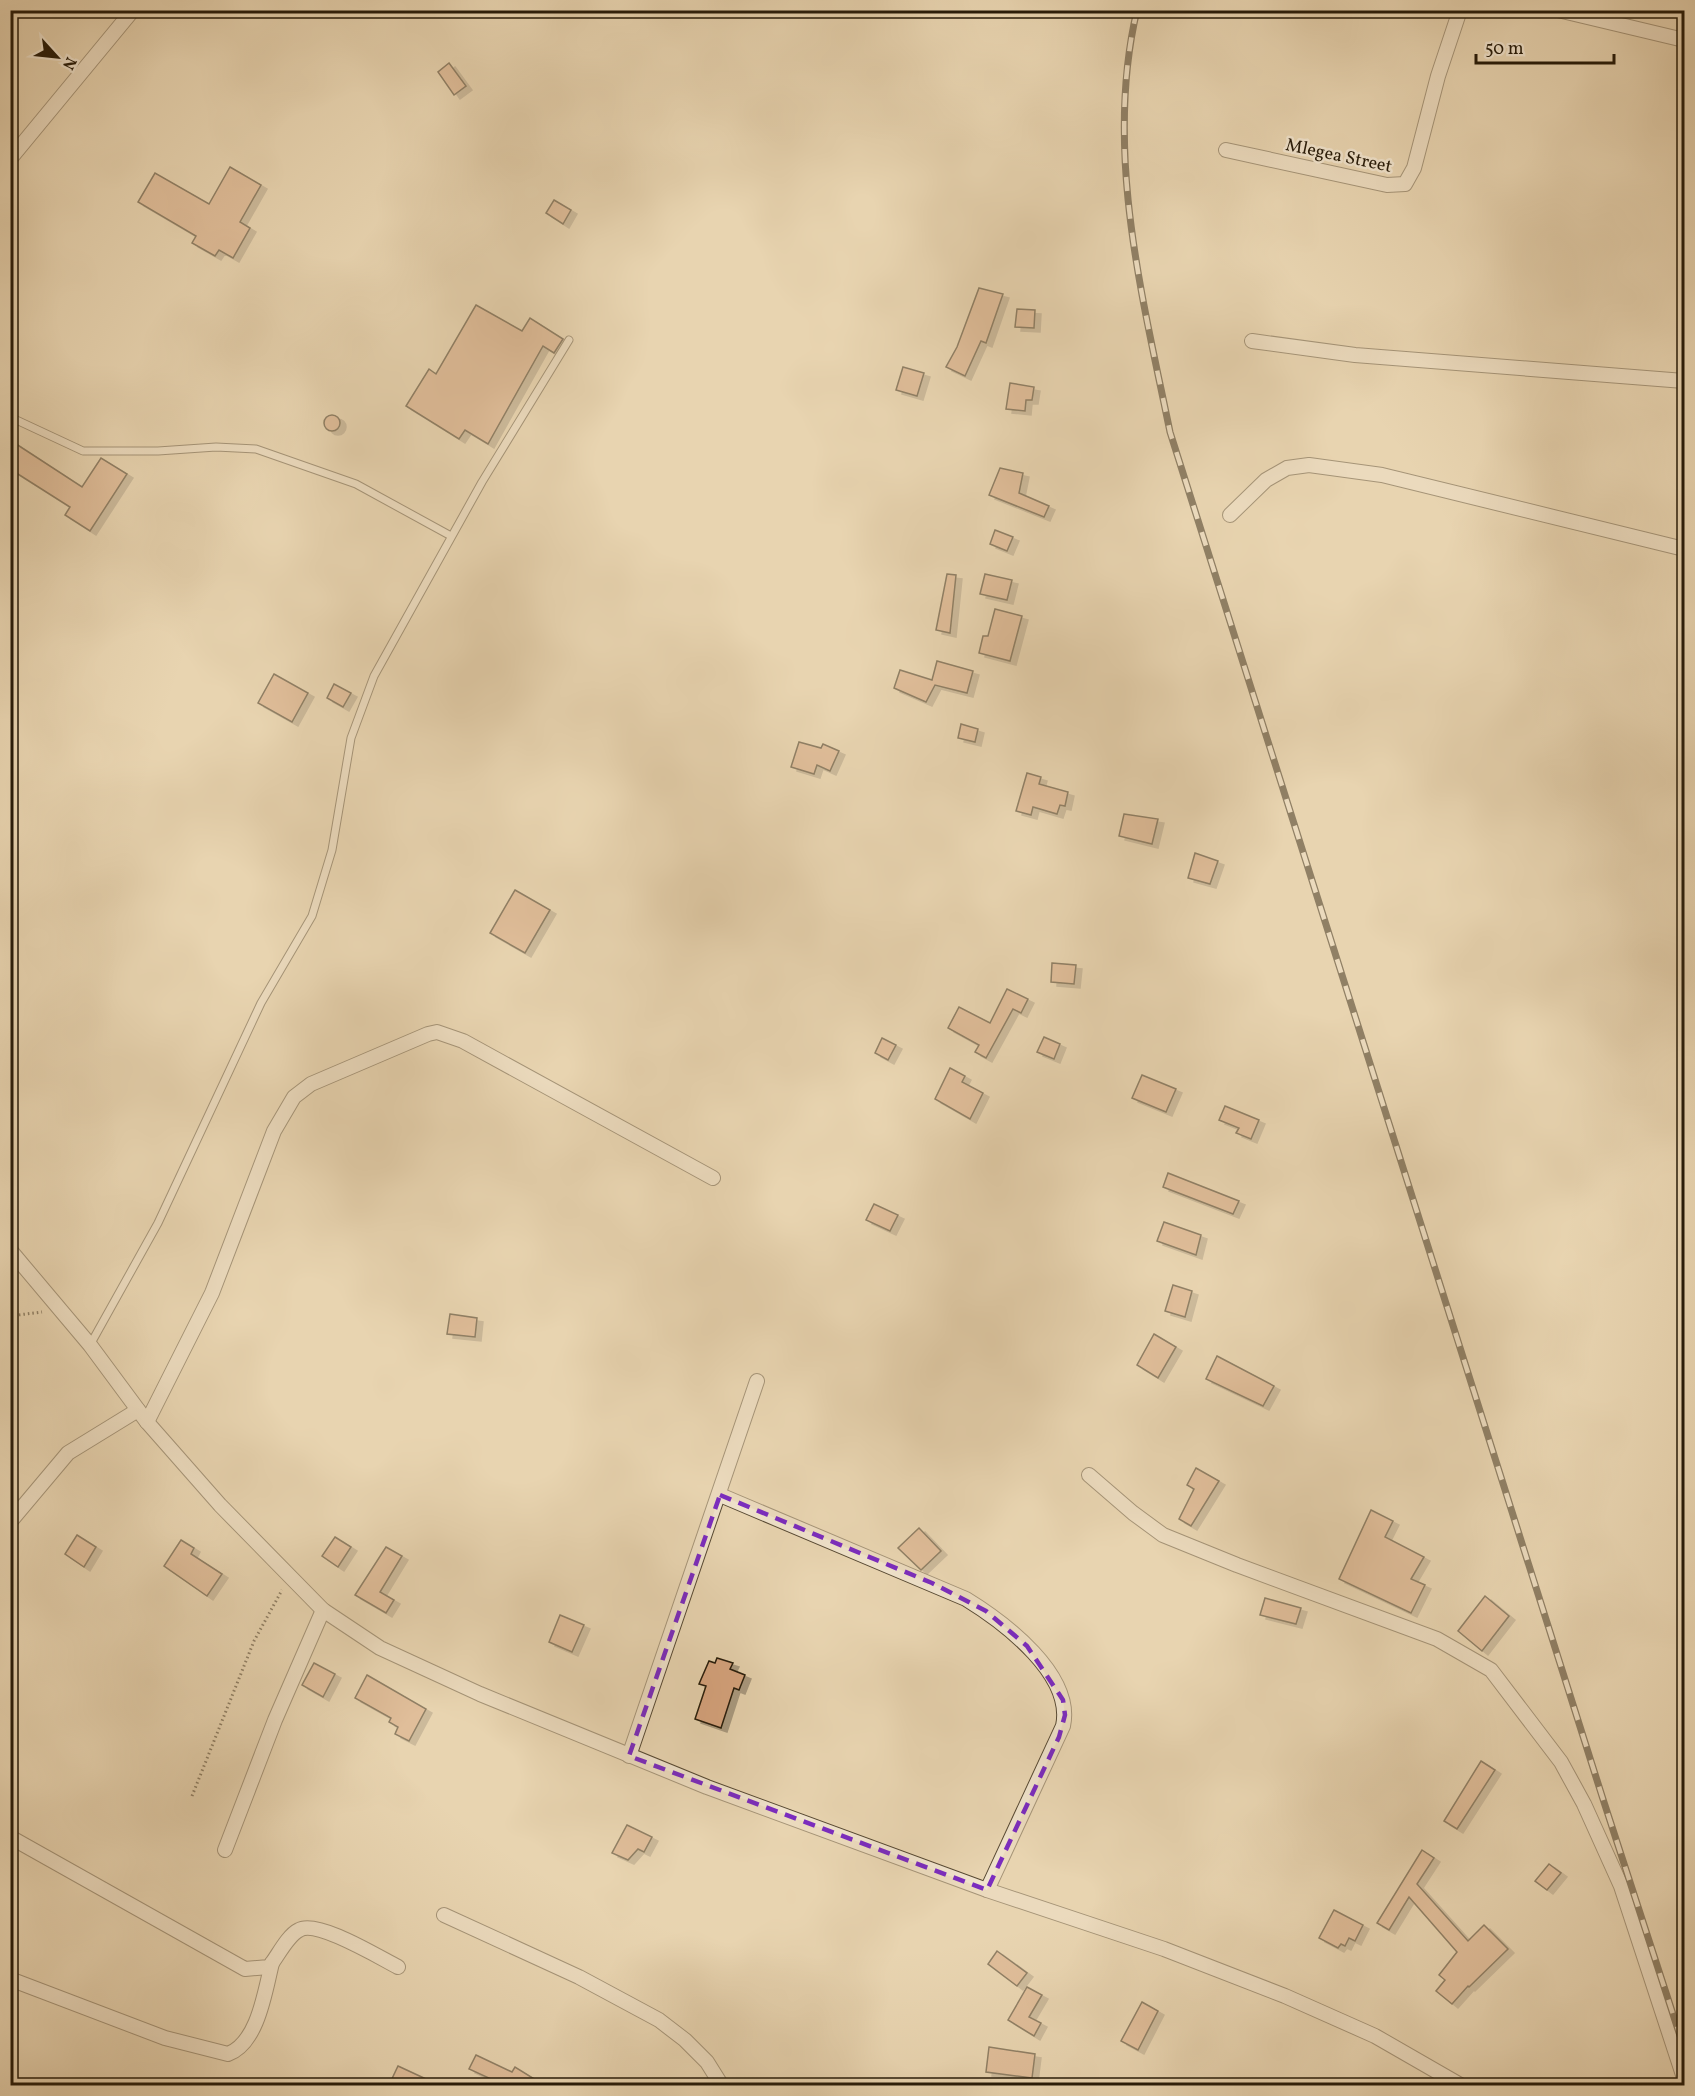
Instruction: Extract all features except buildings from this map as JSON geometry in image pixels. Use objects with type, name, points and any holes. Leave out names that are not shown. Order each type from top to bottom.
[{"type":"street","points":[[10,159],[134,10]]},
{"type":"street","name":"Mlegea Street","points":[[1226,150],[1387,185],[1405,184],[1414,168],[1436,85],[1460,10]]},
{"type":"street","points":[[1558,10],[1684,40]]},
{"type":"street","points":[[1252,341],[1355,355],[1684,381]]},
{"type":"street","points":[[1230,515],[1266,480],[1287,468],[1309,465],[1382,475],[1684,549]]},
{"type":"street","points":[[147,1422],[212,1293],[274,1131],[294,1097],[311,1084],[437,1032],[463,1041],[712,1178]]},
{"type":"street","points":[[10,1250],[90,1344],[147,1422],[289,1578],[323,1610],[380,1648],[480,1694],[630,1756],[987,1890],[1131,1937],[1285,1996],[1375,2036],[1462,2085]]},
{"type":"street","points":[[630,1756],[757,1381]]},
{"type":"street","points":[[10,1522],[68,1453],[138,1410]]},
{"type":"street","points":[[1089,1475],[1150,1527],[1176,1541],[1437,1639],[1491,1670],[1561,1762],[1584,1804],[1621,1886],[1684,2078]]},
{"type":"street","points":[[720,1495],[966,1599],[1002,1623],[1027,1646],[1059,1688],[1065,1715],[1063,1726],[987,1890]]},
{"type":"street","points":[[225,1850],[275,1720],[323,1610]]},
{"type":"street","points":[[10,1837],[233,1964],[251,1970],[266,1969],[297,1930],[308,1928],[340,1938],[398,1967]]},
{"type":"street","points":[[444,1915],[596,1986],[659,2020],[685,2040],[707,2062],[722,2085]]},
{"type":"street","points":[[10,1979],[165,2038],[228,2054],[236,2051],[247,2038],[272,1963]]},
{"type":"lane","points":[[90,1344],[158,1223],[261,1003],[312,916],[332,850],[346,762],[358,716],[374,676],[451,536],[569,340]]},
{"type":"lane","points":[[10,417],[83,451],[158,451],[216,447],[256,449],[356,484],[451,536]]},
{"type":"path","points":[[10,1316],[59,1310]]},
{"type":"path","points":[[192,1796],[254,1641],[289,1578]]},
{"type":"highlighted area","points":[[720,1495],[932,1583],[986,1611],[1027,1646],[1063,1700],[1065,1715],[1059,1737],[987,1890],[629,1756]]},
{"type":"railway","points":[[1137,10],[1128,63],[1124,116],[1126,169],[1139,275],[1170,432],[1684,2048]]}]
